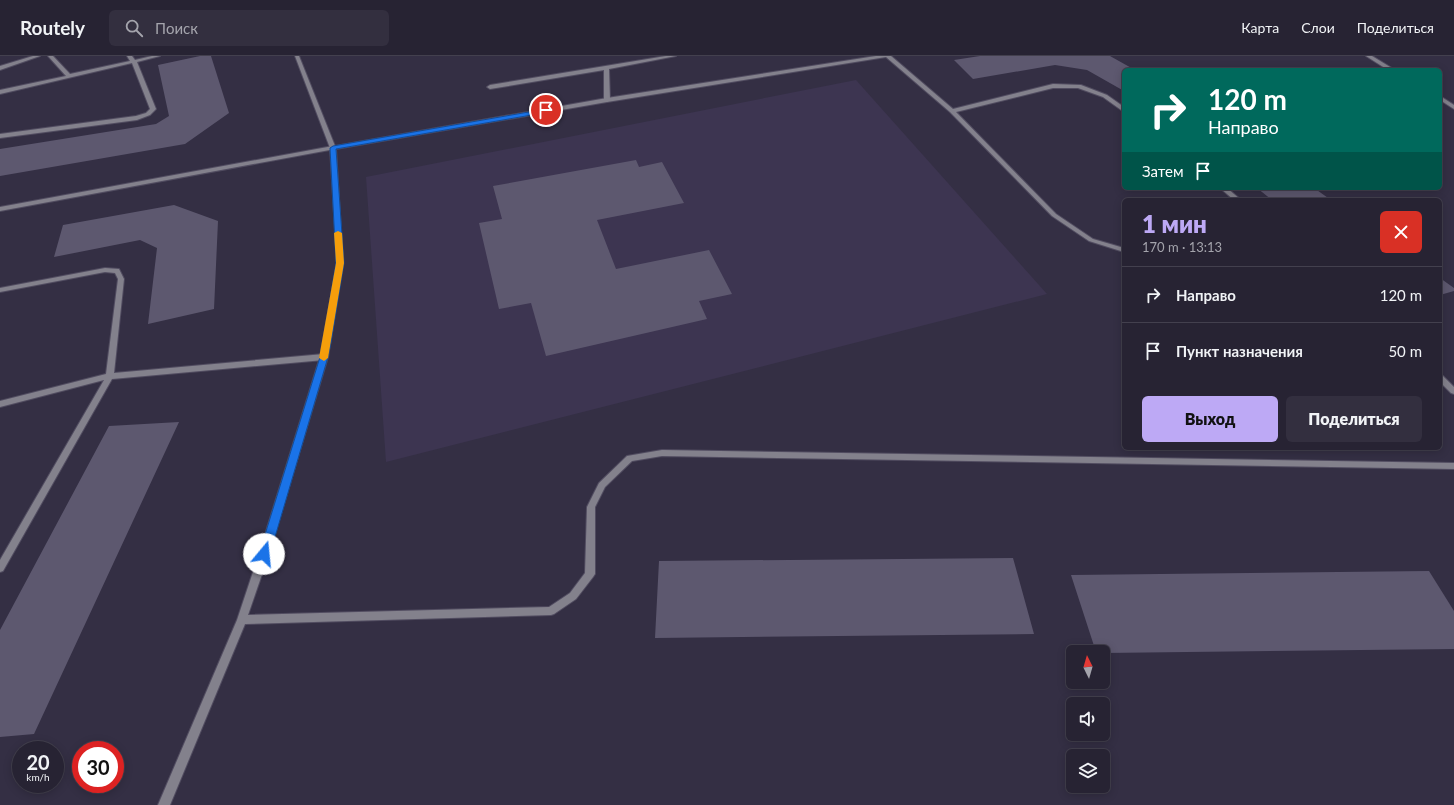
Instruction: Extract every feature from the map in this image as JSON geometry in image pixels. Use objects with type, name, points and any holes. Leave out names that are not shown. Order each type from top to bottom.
[{"type":"street","points":[[0,68],[38,56]]},
{"type":"street","points":[[50,56],[69,76]]},
{"type":"street","points":[[0,136],[137,118],[148,114],[153,109],[134,62],[129,56]]},
{"type":"street","points":[[0,92],[158,56]]},
{"type":"street","points":[[164,805],[242,620],[264,554],[324,357],[340,263],[333,148],[297,56]]},
{"type":"street","points":[[490,87],[674,56]]},
{"type":"street","points":[[0,209],[333,148],[608,100],[887,56],[952,111],[1054,215],[1091,240],[1122,249]]},
{"type":"street","points":[[1368,56],[1389,68]]},
{"type":"street","points":[[606,68],[608,100]]},
{"type":"street","points":[[952,111],[1053,86],[1079,86],[1105,96],[1122,109]]},
{"type":"street","points":[[1442,99],[1454,107]]},
{"type":"street","points":[[1226,190],[1236,198]]},
{"type":"street","points":[[0,290],[105,270],[117,271],[121,279],[110,376],[0,568]]},
{"type":"street","points":[[0,404],[110,376],[324,357]]},
{"type":"street","points":[[1442,380],[1454,391]]},
{"type":"street","points":[[242,620],[551,611],[573,596],[590,574],[591,507],[602,485],[630,458],[662,453],[1454,466]]},
{"type":"shaded area","points":[[856,80],[1047,294],[386,462],[366,177]]},
{"type":"building","points":[[200,56],[211,56],[229,113],[185,144],[0,176],[0,149],[156,124],[169,116],[158,65]]},
{"type":"building","points":[[980,56],[1110,56],[1131,68],[1122,68],[1122,90],[1087,70],[1055,65],[973,79],[954,60]]},
{"type":"building","points":[[636,160],[639,167],[662,162],[684,203],[597,220],[616,269],[709,250],[732,294],[699,301],[707,319],[546,356],[531,303],[499,309],[479,223],[502,219],[493,186]]},
{"type":"building","points":[[1260,190],[1317,190],[1328,198],[1270,198]]},
{"type":"building","points":[[174,205],[218,221],[214,309],[148,324],[157,248],[140,240],[54,257],[63,225]]},
{"type":"building","points":[[1442,279],[1454,288],[1454,291],[1442,294]]},
{"type":"building","points":[[179,422],[34,734],[0,737],[0,630],[109,426]]},
{"type":"building","points":[[1013,558],[1034,634],[655,638],[659,561]]},
{"type":"building","points":[[1429,571],[1454,611],[1454,649],[1110,653],[1110,645],[1094,645],[1071,575]]},
{"type":"slow traffic","points":[[324,358],[340,263],[338,233]]},
{"type":"route","points":[[264,554],[324,357],[327,342],[340,263],[333,148],[546,110]]}]
